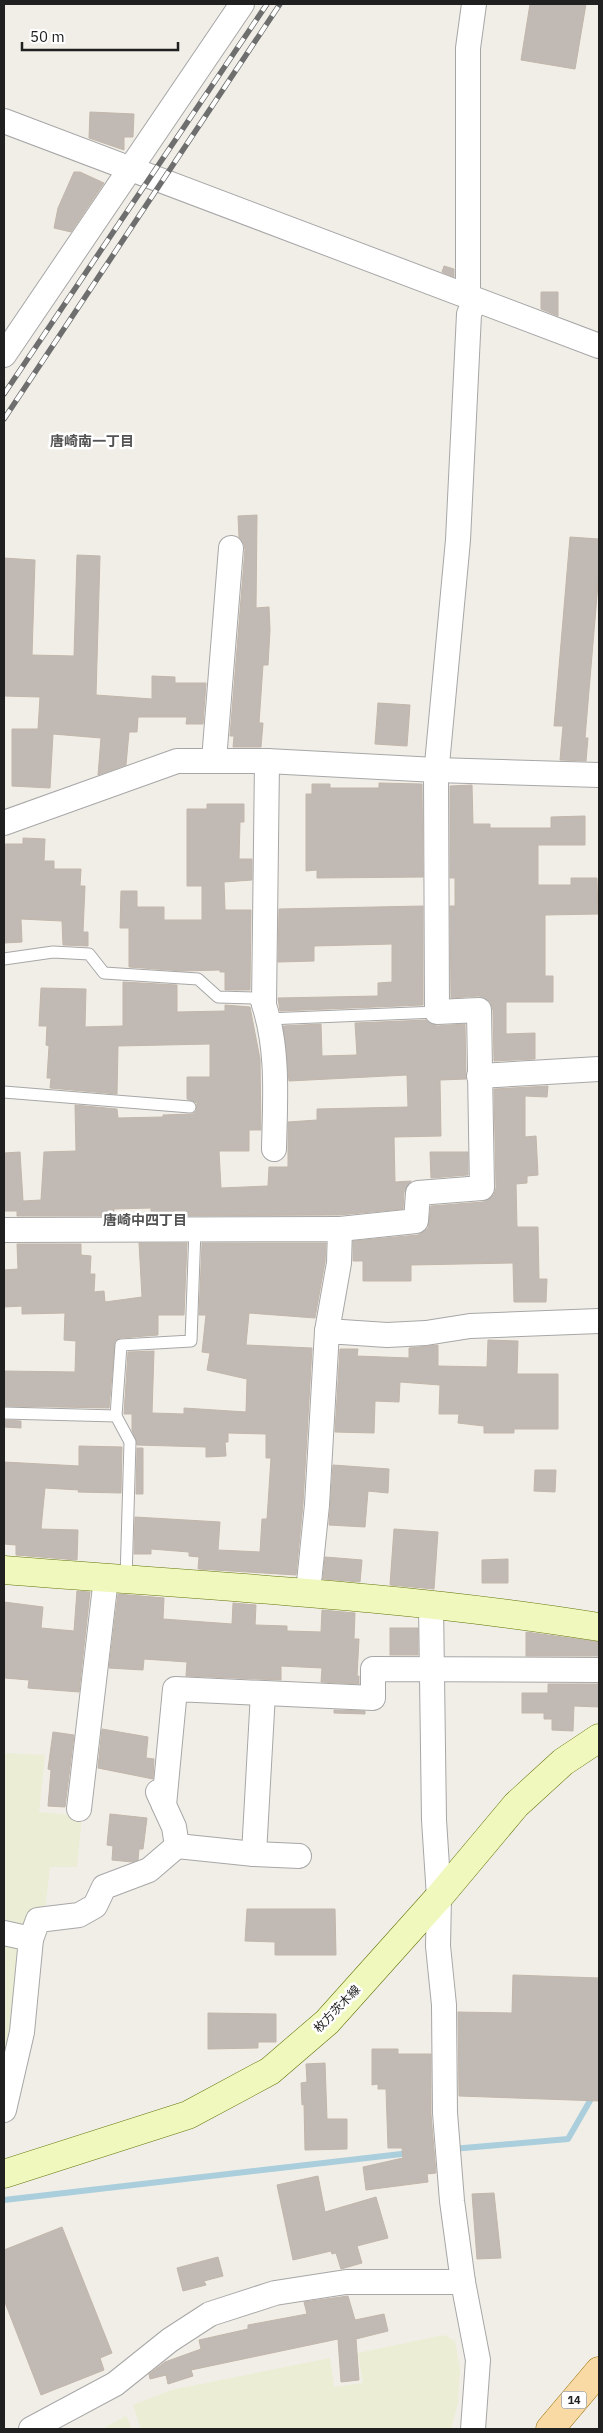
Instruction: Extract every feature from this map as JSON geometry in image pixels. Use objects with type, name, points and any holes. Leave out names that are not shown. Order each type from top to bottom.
[{"type":"main road","points":[[4,1570],[308,1592],[505,1612],[599,1627]]},
{"type":"main road","name":"枚方茨木線","points":[[4,2174],[188,2115],[270,2071],[326,2022],[439,1897],[516,1804],[563,1762],[599,1738]]},
{"type":"main road","name":"14","points":[[550,2429],[599,2371]]},
{"type":"street","points":[[4,356],[242,4]]},
{"type":"street","points":[[4,1230],[340,1229],[416,1221],[418,1193],[482,1188],[479,1010],[437,1012],[436,770],[458,540],[471,299],[468,48],[474,4]]},
{"type":"street","points":[[4,121],[599,346]]},
{"type":"street","points":[[214,760],[232,548]]},
{"type":"street","points":[[4,823],[177,761],[267,761],[436,770],[599,775]]},
{"type":"street","points":[[267,761],[264,1005],[269,1019],[276,1088],[274,1149]]},
{"type":"street","points":[[479,1076],[599,1069]]},
{"type":"street","points":[[308,1592],[317,1506],[327,1331],[339,1263],[340,1229]]},
{"type":"street","points":[[327,1331],[387,1335],[426,1333],[470,1326],[599,1321]]},
{"type":"street","points":[[79,1809],[116,1579]]},
{"type":"street","points":[[431,1605],[434,1820],[439,1897],[438,1946],[444,2005],[445,2113],[452,2201],[463,2282],[478,2360],[473,2429]]},
{"type":"street","points":[[164,1805],[175,1689],[373,1698],[373,1669],[599,1670]]},
{"type":"street","points":[[254,1854],[263,1693]]},
{"type":"street","points":[[153,1781],[174,1827],[177,1846]]},
{"type":"street","points":[[4,2110],[22,2032],[30,1939],[38,1920],[79,1915],[95,1906],[104,1887],[149,1870],[177,1846],[254,1854],[299,1856]]},
{"type":"street","points":[[4,1934],[30,1939]]},
{"type":"street","points":[[31,2429],[115,2384],[170,2340],[210,2314],[275,2293],[346,2282],[463,2282]]},
{"type":"lane","points":[[4,959],[53,952],[89,954],[104,973],[198,979],[218,997],[254,998],[269,1019],[437,1012]]},
{"type":"lane","points":[[4,1092],[190,1107]]},
{"type":"lane","points":[[116,1579],[130,1442],[116,1416],[121,1345],[191,1341],[195,1229]]},
{"type":"lane","points":[[4,1413],[116,1416]]},
{"type":"green space","points":[[4,1753],[45,1755],[39,1812],[82,1816],[77,1867],[50,1867],[45,1910],[25,1928],[4,1923]]},
{"type":"green space","points":[[4,1945],[23,1949],[4,2087]]},
{"type":"green space","points":[[444,2335],[455,2341],[460,2369],[458,2403],[451,2429],[141,2429],[133,2405],[171,2390],[330,2358],[334,2387],[363,2383],[358,2353]]},
{"type":"green space","points":[[126,2416],[132,2429],[102,2429]]},
{"type":"building","points":[[530,4],[586,4],[575,69],[521,60]]},
{"type":"building","points":[[90,112],[134,114],[133,137],[124,137],[124,150],[89,138]]},
{"type":"building","points":[[74,172],[80,172],[104,183],[71,232],[54,228],[58,208]]},
{"type":"building","points":[[444,266],[454,269],[454,277],[442,272]]},
{"type":"building","points":[[541,292],[558,292],[558,316],[541,309]]},
{"type":"building","points":[[257,515],[256,608],[269,607],[270,630],[268,665],[263,665],[259,723],[263,723],[261,747],[233,747],[234,736],[230,736],[245,549],[239,537],[238,516]]},
{"type":"building","points":[[570,537],[599,539],[599,572],[585,738],[588,738],[586,761],[560,760],[563,726],[554,726]]},
{"type":"building","points":[[77,555],[100,556],[96,695],[152,699],[152,676],[175,677],[175,683],[206,683],[203,724],[186,724],[187,717],[138,717],[137,732],[129,732],[126,765],[98,775],[101,738],[53,734],[50,788],[12,786],[12,729],[38,729],[40,697],[4,696],[4,558],[35,560],[32,655],[74,656]]},
{"type":"building","points":[[378,703],[410,705],[407,746],[375,744]]},
{"type":"building","points":[[379,783],[422,784],[423,877],[317,878],[317,870],[306,871],[306,794],[312,794],[312,784],[330,784],[330,788],[379,788]]},
{"type":"building","points":[[472,785],[473,824],[490,824],[490,828],[551,828],[551,817],[585,816],[585,845],[538,845],[538,885],[571,885],[571,878],[597,878],[598,914],[545,915],[545,976],[553,976],[553,1002],[506,1002],[506,1034],[535,1033],[535,1059],[494,1061],[493,1010],[490,1002],[479,996],[451,998],[450,906],[455,906],[455,878],[450,878],[450,786]]},
{"type":"building","points":[[207,804],[244,804],[244,822],[240,822],[239,859],[252,859],[252,880],[224,882],[225,910],[251,910],[250,990],[225,990],[225,972],[220,972],[220,970],[183,971],[129,967],[129,928],[120,928],[121,891],[137,891],[137,907],[164,907],[164,920],[202,920],[202,886],[187,886],[187,809],[207,809]]},
{"type":"building","points":[[23,838],[45,839],[44,861],[54,861],[54,869],[81,869],[80,886],[85,886],[83,932],[88,932],[88,946],[63,945],[62,921],[21,919],[22,942],[4,943],[4,844],[23,844]]},
{"type":"building","points":[[423,906],[423,1005],[280,1011],[278,998],[378,996],[378,983],[392,982],[392,944],[314,946],[314,961],[278,962],[279,909]]},
{"type":"building","points":[[123,982],[177,985],[177,1012],[225,1011],[225,1005],[250,1007],[260,1059],[261,1130],[249,1130],[249,1151],[219,1151],[221,1188],[268,1186],[269,1167],[288,1167],[288,1122],[317,1120],[317,1109],[408,1107],[407,1075],[289,1081],[283,1026],[321,1024],[322,1056],[357,1055],[355,1023],[426,1020],[437,1026],[465,1024],[466,1079],[440,1080],[441,1136],[394,1137],[395,1182],[411,1181],[404,1192],[403,1209],[339,1215],[151,1216],[151,1208],[114,1209],[114,1216],[17,1216],[17,1211],[4,1211],[4,1153],[20,1152],[23,1201],[41,1200],[44,1152],[76,1151],[75,1105],[117,1109],[118,1118],[163,1117],[163,1115],[193,1114],[196,1111],[197,1103],[187,1099],[187,1077],[210,1077],[210,1044],[118,1046],[117,1094],[50,1088],[51,1078],[47,1078],[49,1046],[46,1045],[47,1026],[39,1026],[41,988],[86,989],[85,1027],[123,1026]]},
{"type":"building","points":[[548,1086],[547,1097],[525,1096],[525,1137],[536,1136],[538,1175],[527,1176],[527,1183],[516,1184],[517,1227],[538,1227],[539,1279],[547,1279],[546,1302],[514,1302],[513,1263],[411,1265],[411,1281],[363,1281],[363,1261],[353,1261],[353,1241],[418,1235],[428,1228],[431,1206],[483,1202],[494,1195],[496,1188],[494,1089]]},
{"type":"building","points":[[430,1152],[468,1152],[468,1175],[431,1178]]},
{"type":"building","points":[[139,1243],[187,1243],[184,1315],[158,1315],[158,1335],[121,1338],[115,1341],[109,1408],[4,1406],[4,1371],[75,1372],[76,1341],[64,1340],[65,1313],[22,1314],[22,1306],[4,1307],[4,1270],[18,1269],[17,1244],[81,1244],[81,1255],[91,1256],[90,1274],[95,1274],[94,1292],[104,1291],[105,1302],[142,1297]]},
{"type":"building","points":[[202,1243],[326,1243],[325,1262],[315,1318],[249,1313],[246,1345],[312,1348],[303,1504],[296,1575],[198,1569],[199,1557],[189,1556],[189,1552],[151,1549],[151,1554],[134,1554],[135,1517],[220,1522],[218,1550],[260,1552],[262,1519],[267,1519],[271,1458],[266,1458],[266,1434],[228,1433],[228,1442],[225,1442],[226,1456],[206,1457],[206,1447],[137,1445],[132,1430],[132,1414],[124,1414],[128,1352],[154,1351],[152,1413],[184,1414],[184,1408],[246,1412],[247,1379],[207,1370],[210,1353],[202,1352],[206,1315],[199,1315]]},
{"type":"building","points":[[488,1340],[518,1341],[517,1374],[558,1374],[558,1429],[514,1429],[514,1433],[484,1433],[484,1426],[458,1423],[459,1414],[439,1414],[440,1385],[400,1382],[399,1402],[375,1401],[374,1433],[335,1432],[340,1349],[358,1349],[357,1356],[409,1358],[409,1348],[438,1345],[438,1366],[487,1367]]},
{"type":"building","points":[[4,1420],[21,1421],[21,1428],[4,1427]]},
{"type":"building","points":[[79,1446],[122,1447],[121,1493],[78,1492],[79,1490],[45,1488],[41,1529],[78,1530],[77,1560],[16,1555],[16,1545],[4,1544],[4,1462],[79,1466]]},
{"type":"building","points":[[137,1448],[143,1448],[143,1494],[136,1494]]},
{"type":"building","points":[[333,1465],[389,1469],[388,1493],[368,1491],[365,1527],[329,1525]]},
{"type":"building","points":[[535,1470],[556,1470],[555,1492],[534,1491]]},
{"type":"building","points":[[394,1529],[438,1532],[434,1589],[390,1585]]},
{"type":"building","points":[[325,1557],[362,1560],[360,1582],[323,1579]]},
{"type":"building","points":[[508,1559],[508,1583],[482,1583],[482,1560]]},
{"type":"building","points":[[77,1591],[90,1592],[79,1692],[28,1688],[29,1680],[5,1678],[4,1602],[43,1607],[41,1628],[74,1631]]},
{"type":"building","points":[[118,1594],[164,1598],[163,1619],[232,1624],[233,1603],[256,1605],[255,1625],[287,1626],[287,1631],[321,1632],[322,1610],[355,1613],[354,1639],[359,1639],[357,1676],[359,1676],[359,1684],[321,1682],[322,1668],[281,1666],[281,1680],[186,1676],[187,1662],[144,1659],[143,1670],[109,1668]]},
{"type":"building","points":[[390,1628],[418,1628],[418,1655],[390,1655]]},
{"type":"building","points":[[526,1632],[599,1642],[599,1656],[526,1656]]},
{"type":"building","points":[[548,1684],[599,1684],[599,1707],[574,1706],[573,1731],[552,1730],[552,1719],[544,1719],[544,1713],[522,1713],[522,1693],[548,1693]]},
{"type":"building","points":[[334,1710],[365,1711],[365,1714],[334,1713]]},
{"type":"building","points":[[102,1729],[148,1737],[146,1758],[154,1759],[153,1779],[98,1768]]},
{"type":"building","points":[[53,1732],[74,1735],[65,1807],[48,1806],[51,1770],[48,1769]]},
{"type":"building","points":[[110,1814],[147,1818],[143,1849],[139,1849],[138,1860],[132,1862],[112,1860],[113,1846],[107,1845]]},
{"type":"building","points":[[247,1909],[335,1909],[336,1955],[275,1955],[275,1942],[245,1941]]},
{"type":"building","points":[[513,1975],[599,1978],[599,2101],[459,2096],[458,2012],[512,2013]]},
{"type":"building","points":[[208,2013],[276,2014],[276,2042],[258,2042],[258,2048],[208,2049]]},
{"type":"building","points":[[372,2049],[398,2049],[398,2054],[431,2054],[431,2114],[436,2173],[427,2174],[428,2182],[366,2190],[363,2167],[403,2158],[402,2148],[388,2148],[386,2089],[378,2089],[378,2084],[372,2085]]},
{"type":"building","points":[[325,2063],[327,2119],[347,2119],[347,2149],[305,2150],[304,2104],[302,2105],[301,2083],[307,2082],[306,2064]]},
{"type":"building","points":[[318,2176],[325,2212],[376,2197],[388,2238],[357,2246],[362,2263],[341,2269],[336,2253],[332,2254],[331,2251],[293,2260],[277,2185]]},
{"type":"building","points":[[494,2193],[501,2258],[477,2259],[472,2194]]},
{"type":"building","points":[[62,2227],[112,2353],[100,2358],[104,2370],[41,2395],[4,2300],[4,2250]]},
{"type":"building","points":[[218,2257],[223,2276],[204,2281],[206,2285],[183,2291],[177,2268]]},
{"type":"building","points":[[348,2296],[355,2320],[384,2314],[388,2331],[356,2339],[359,2380],[341,2382],[338,2339],[191,2370],[193,2376],[168,2384],[166,2375],[150,2379],[149,2374],[165,2362],[201,2349],[199,2340],[248,2329],[248,2325],[307,2314],[304,2302]]},
{"type":"waterway","points":[[452,2149],[568,2139],[599,2085]]},
{"type":"waterway","points":[[4,2200],[410,2153]]},
{"type":"railway","points":[[4,394],[267,4]]},
{"type":"railway","points":[[4,419],[280,4]]},
{"type":"district","name":"唐崎南一丁目","points":[[92,441]]},
{"type":"district","name":"唐崎中四丁目","points":[[145,1220]]}]
